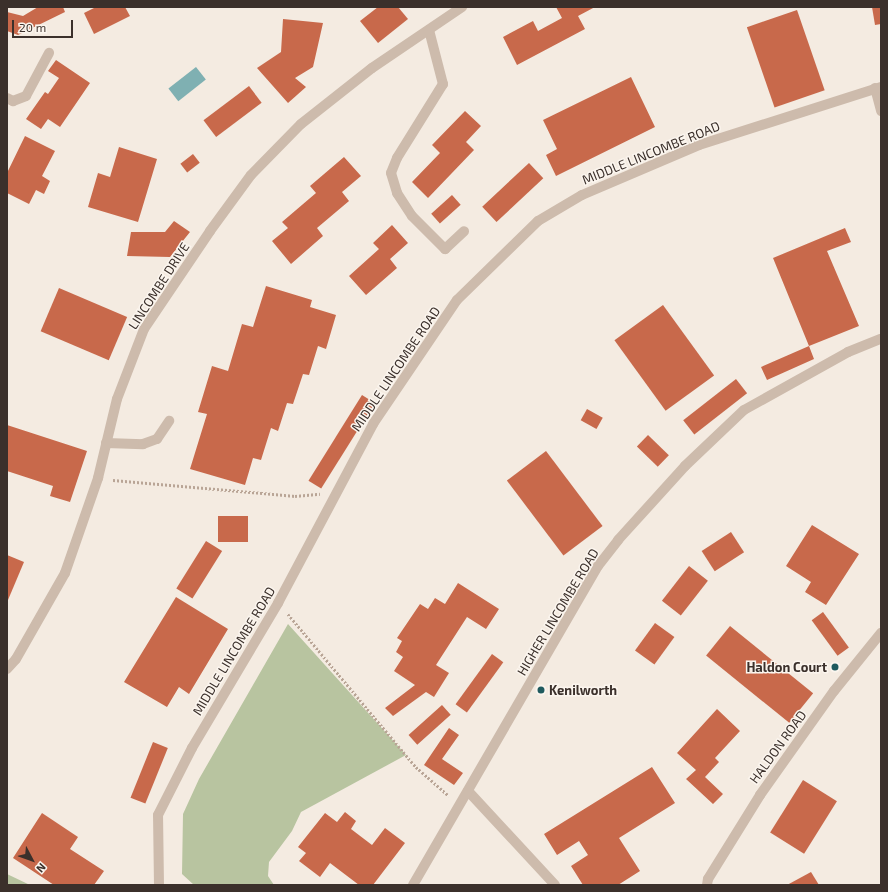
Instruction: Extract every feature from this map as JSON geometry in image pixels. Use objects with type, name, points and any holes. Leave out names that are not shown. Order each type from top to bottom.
[{"type":"street","name":"LINCOMBE DRIVE","points":[[7,669],[16,659],[65,573],[98,478],[117,399],[144,329],[210,231],[251,175],[301,124],[372,68],[462,7]]},
{"type":"street","points":[[430,30],[443,84],[398,158],[391,173],[397,193],[412,216],[445,248],[464,231]]},
{"type":"street","points":[[7,98],[13,101],[26,96],[49,53]]},
{"type":"street","points":[[878,87],[881,111]]},
{"type":"street","name":"MIDDLE LINCOMBE ROAD","points":[[159,885],[158,815],[192,748],[278,603],[373,424],[458,300],[538,221],[582,195],[699,145],[878,87]]},
{"type":"street","name":"HIGHER LINCOMBE ROAD","points":[[413,885],[598,566],[618,540],[685,466],[744,410],[848,352],[881,339]]},
{"type":"street","points":[[106,443],[143,444],[157,439],[169,421]]},
{"type":"street","name":"HALDON ROAD","points":[[707,885],[726,849],[760,795],[834,691],[881,633]]},
{"type":"street","points":[[468,791],[555,885]]},
{"type":"path","points":[[98,478],[295,496],[336,493]]},
{"type":"path","points":[[278,603],[416,767],[460,806]]},
{"type":"green space","points":[[288,624],[406,755],[301,812],[292,831],[269,862],[268,876],[274,885],[194,885],[182,874],[183,814],[199,779]]},
{"type":"green space","points":[[7,874],[30,885],[7,885]]},
{"type":"water","points":[[196,67],[206,80],[178,101],[168,89]]},
{"type":"building","points":[[38,7],[63,7],[65,12],[18,35],[7,31],[7,12],[23,16]]},
{"type":"building","points":[[96,7],[125,7],[130,16],[94,34],[84,13]]},
{"type":"building","points":[[378,7],[398,7],[408,19],[378,43],[360,21]]},
{"type":"building","points":[[556,7],[595,7],[578,16],[585,29],[517,65],[503,37],[533,21],[538,31],[562,18]]},
{"type":"building","points":[[872,7],[881,7],[881,24],[875,25]]},
{"type":"building","points":[[797,10],[825,90],[775,108],[747,27]]},
{"type":"building","points":[[283,19],[323,23],[313,67],[295,78],[306,87],[288,103],[257,68],[281,52]]},
{"type":"building","points":[[56,60],[90,83],[60,127],[48,119],[41,129],[26,119],[45,92],[48,94],[59,78],[48,71]]},
{"type":"building","points":[[631,77],[655,127],[556,176],[546,155],[557,149],[543,120]]},
{"type":"building","points":[[249,86],[262,103],[216,137],[203,120]]},
{"type":"building","points":[[465,111],[481,126],[466,142],[474,150],[428,198],[412,182],[440,153],[432,145]]},
{"type":"building","points":[[25,136],[55,151],[42,176],[50,181],[44,194],[36,190],[29,204],[7,193],[7,173]]},
{"type":"building","points":[[119,147],[157,159],[138,222],[88,207],[98,173],[110,177]]},
{"type":"building","points":[[193,154],[200,163],[187,173],[180,164]]},
{"type":"building","points":[[344,157],[361,176],[342,192],[349,201],[317,228],[323,236],[291,264],[272,241],[288,228],[282,222],[316,193],[310,186]]},
{"type":"building","points":[[529,163],[543,178],[497,222],[482,207]]},
{"type":"building","points":[[452,195],[461,205],[440,223],[431,214]]},
{"type":"building","points":[[174,221],[190,232],[170,257],[127,256],[131,232],[165,232]]},
{"type":"building","points":[[392,225],[408,243],[390,259],[397,268],[366,295],[349,276],[379,249],[373,243]]},
{"type":"building","points":[[845,228],[851,242],[827,251],[859,326],[809,346],[773,258]]},
{"type":"building","points":[[266,286],[312,300],[310,307],[336,315],[326,349],[318,346],[309,375],[303,374],[293,404],[287,403],[278,431],[271,428],[261,460],[253,458],[245,485],[190,469],[207,414],[198,412],[212,366],[228,371],[242,324],[253,327]]},
{"type":"building","points":[[59,288],[127,317],[109,360],[41,331]]},
{"type":"building","points":[[663,305],[714,375],[666,411],[614,340]]},
{"type":"building","points":[[809,346],[814,359],[767,380],[761,367]]},
{"type":"building","points":[[736,379],[747,393],[694,434],[683,420]]},
{"type":"building","points":[[362,395],[375,403],[321,489],[308,481]]},
{"type":"building","points":[[587,409],[603,418],[596,429],[581,420]]},
{"type":"building","points":[[7,425],[87,451],[70,502],[50,496],[53,486],[7,471]]},
{"type":"building","points":[[648,435],[669,455],[658,467],[637,447]]},
{"type":"building","points":[[546,451],[603,526],[563,556],[507,480]]},
{"type":"building","points":[[218,516],[248,516],[248,542],[218,542]]},
{"type":"building","points":[[812,525],[859,554],[826,605],[805,592],[811,582],[786,566]]},
{"type":"building","points":[[731,532],[744,552],[715,571],[702,551]]},
{"type":"building","points":[[206,541],[222,551],[192,599],[176,588]]},
{"type":"building","points":[[7,555],[24,562],[8,600],[7,599]]},
{"type":"building","points":[[689,566],[708,581],[681,615],[662,601]]},
{"type":"building","points":[[458,583],[499,609],[486,629],[467,617],[436,665],[449,673],[434,697],[426,692],[393,716],[385,708],[415,685],[394,671],[403,657],[396,652],[402,641],[397,638],[420,604],[428,609],[435,598],[445,604]]},
{"type":"building","points":[[176,597],[228,629],[189,694],[179,687],[167,707],[124,682]]},
{"type":"building","points":[[823,612],[849,648],[838,656],[812,620]]},
{"type":"building","points":[[655,623],[674,637],[654,665],[635,651]]},
{"type":"building","points":[[730,626],[813,693],[789,723],[706,656]]},
{"type":"building","points":[[492,654],[503,662],[467,712],[456,704]]},
{"type":"building","points":[[442,705],[451,715],[417,745],[409,735]]},
{"type":"building","points":[[717,709],[740,731],[715,758],[719,762],[705,777],[723,794],[713,804],[686,779],[696,770],[677,753]]},
{"type":"building","points":[[449,728],[459,735],[442,759],[463,773],[454,785],[424,765]]},
{"type":"building","points":[[153,742],[168,748],[145,804],[131,798]]},
{"type":"building","points":[[652,767],[675,803],[619,838],[640,871],[618,885],[583,885],[571,866],[588,855],[579,841],[557,855],[544,834]]},
{"type":"building","points":[[803,780],[837,801],[804,854],[770,833]]},
{"type":"building","points":[[345,812],[356,821],[351,829],[372,845],[385,828],[405,843],[373,885],[359,885],[330,863],[320,877],[299,861],[306,853],[298,847],[325,813],[337,822]]},
{"type":"building","points":[[42,813],[78,837],[70,849],[104,871],[94,885],[54,885],[13,858]]},
{"type":"building","points":[[811,872],[819,885],[787,885]]},
{"type":"place","name":"Haldon Court","points":[[835,667]]},
{"type":"place","name":"Kenilworth","points":[[541,690]]}]
